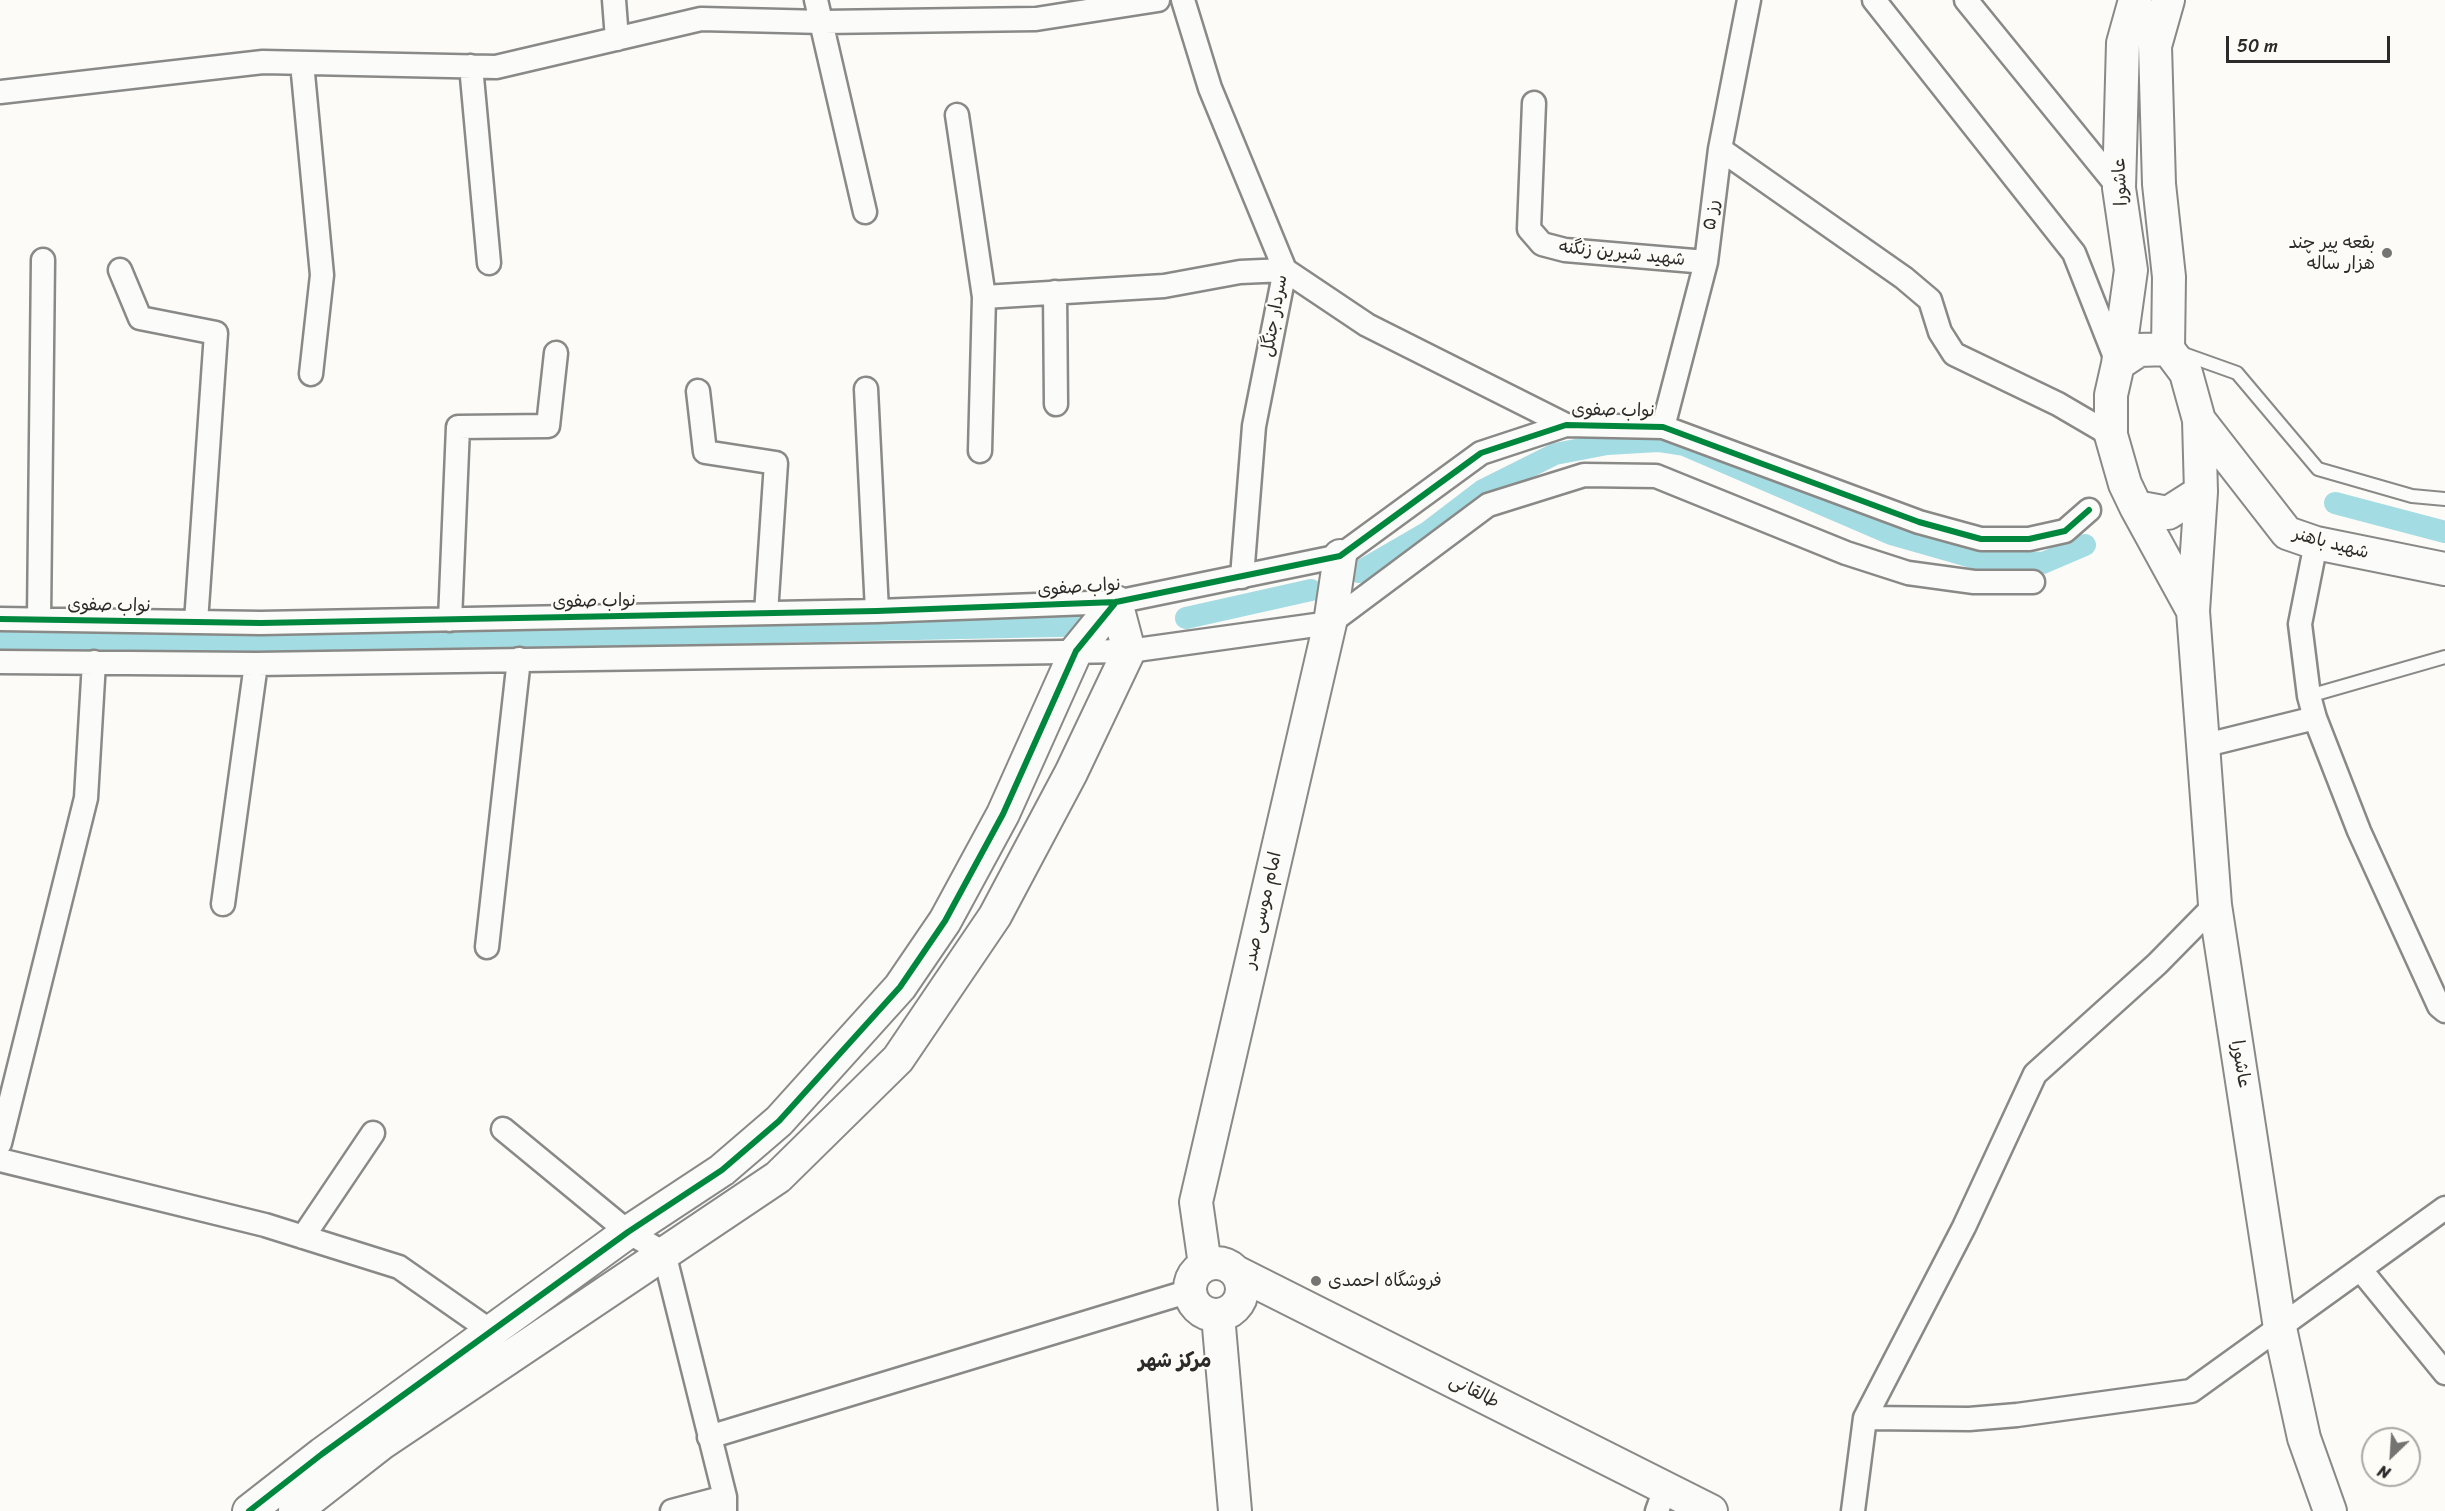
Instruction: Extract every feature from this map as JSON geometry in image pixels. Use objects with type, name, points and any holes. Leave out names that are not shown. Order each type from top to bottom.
[{"type":"street","points":[[614,0],[618,39]]},
{"type":"street","points":[[816,0],[823,22],[865,212]]},
{"type":"street","points":[[0,92],[263,62],[496,67],[701,19],[823,22],[1036,18],[1158,0]]},
{"type":"street","name":"سردار جنگل","points":[[1183,0],[1210,88],[1285,270],[1254,426],[1242,577]]},
{"type":"street","name":"رز ۵","points":[[1663,427],[1706,262],[1720,149],[1749,0]]},
{"type":"street","points":[[1875,0],[2074,253],[2118,364],[2139,350],[2168,349],[2186,373],[2199,420]]},
{"type":"street","points":[[1966,0],[2119,188],[2159,184]]},
{"type":"street","name":"عاشورا","points":[[2135,0],[2123,43],[2119,188],[2131,270],[2118,364],[2111,395],[2111,435],[2125,484],[2193,611]]},
{"type":"street","name":"عاشورا","points":[[2168,0],[2155,46],[2159,184],[2169,278],[2168,349]]},
{"type":"street","points":[[302,63],[322,275],[312,374]]},
{"type":"street","points":[[471,66],[489,263]]},
{"type":"street","name":"شهید شیرین زنگنه","points":[[1534,103],[1529,229],[1542,244],[1565,250],[1706,262]]},
{"type":"street","points":[[957,115],[984,297],[980,451]]},
{"type":"street","points":[[1720,149],[1904,278],[1930,300],[1940,332],[1954,354],[2058,404],[2111,435]]},
{"type":"street","points":[[39,619],[43,260]]},
{"type":"street","points":[[120,270],[140,318],[216,333],[196,622]]},
{"type":"street","points":[[984,297],[1164,286],[1239,272],[1285,270],[1367,325],[1566,424]]},
{"type":"street","points":[[1054,292],[1056,404]]},
{"type":"street","points":[[450,620],[458,427],[548,426],[556,353]]},
{"type":"street","points":[[866,389],[877,611]]},
{"type":"street","points":[[698,391],[705,452],[776,463],[766,613]]},
{"type":"street","name":"عاشورا","points":[[2199,420],[2201,492],[2193,611],[2215,905],[2280,1328],[2304,1438],[2330,1511]]},
{"type":"street","name":"شهید باهنر","points":[[2199,420],[2287,533],[2316,543],[2445,569]]},
{"type":"street","name":"نواب صفوی","points":[[0,619],[261,623],[877,611],[1116,602],[1340,556],[1481,453],[1566,424],[1663,427],[1908,518],[1981,539],[2029,539],[2065,531],[2089,510]]},
{"type":"street","points":[[0,662],[256,664],[1129,651],[1330,622],[1488,505],[1584,475],[1656,476],[1846,553],[1908,573],[1974,582],[2033,582]]},
{"type":"street","points":[[2136,507],[2168,513],[2201,492]]},
{"type":"street","points":[[2316,543],[2300,624],[2308,696],[2359,831],[2439,1006],[2445,1011]]},
{"type":"street","name":"امام موسی صدر","points":[[1205,1265],[1196,1202],[1330,622],[1340,556]]},
{"type":"street","points":[[295,1511],[382,1443],[778,1177],[898,1059],[995,916],[1071,773],[1129,651],[1116,602]]},
{"type":"street","points":[[249,1511],[322,1454],[628,1232],[722,1170],[779,1120],[900,987],[945,921],[1003,814],[1076,651],[1116,602]]},
{"type":"street","points":[[487,947],[519,659]]},
{"type":"street","points":[[0,1143],[86,798],[94,662]]},
{"type":"street","points":[[223,904],[256,664]]},
{"type":"street","points":[[2202,746],[2315,718]]},
{"type":"street","points":[[1853,1511],[1865,1418],[1964,1227],[2035,1074],[2157,964],[2215,905]]},
{"type":"street","points":[[503,1129],[628,1232],[664,1253],[725,1504],[672,1511]]},
{"type":"street","points":[[303,1237],[373,1133]]},
{"type":"street","points":[[0,1160],[265,1225],[399,1267],[492,1332]]},
{"type":"street","points":[[1865,1418],[1969,1419],[2191,1391],[2445,1208]]},
{"type":"street","points":[[1219,1262],[1236,1272],[1242,1287],[1239,1303],[1233,1309],[1218,1315],[1202,1311],[1192,1299],[1190,1291],[1193,1275],[1205,1265],[1219,1262]]},
{"type":"street","points":[[2360,1269],[2445,1373]]},
{"type":"street","name":"طالقانی","points":[[1236,1272],[1661,1500],[1711,1511]]},
{"type":"street","points":[[709,1437],[1190,1291]]},
{"type":"street","points":[[1218,1315],[1235,1511]]},
{"type":"lane","points":[[2168,349],[2237,373],[2318,470],[2412,496],[2445,499]]},
{"type":"lane","points":[[2308,696],[2445,657]]},
{"type":"waterway","points":[[1359,572],[1428,532],[1483,490],[1555,454],[1607,444],[1658,441],[1684,445],[1891,534],[1975,558],[2043,563],[2085,545]]},
{"type":"waterway","points":[[2335,503],[2445,532]]},
{"type":"waterway","points":[[1186,618],[1311,590]]},
{"type":"waterway","points":[[0,639],[257,643],[1104,625]]},
{"type":"cycle path","points":[[0,619],[261,623],[877,611],[1116,602],[1340,556],[1481,453],[1566,425],[1663,427],[1919,522],[1981,539],[2029,539],[2065,531],[2089,510]]},
{"type":"cycle path","points":[[249,1511],[322,1454],[628,1232],[722,1170],[779,1121],[900,987],[945,921],[1003,814],[1076,651],[1116,602]]},
{"type":"place","name":"بقعه پیر چند هزار ساله","points":[[2387,253]]},
{"type":"place","name":"فروشگاه احمدی","points":[[1316,1281]]},
{"type":"district","name":"مرکز شهر","points":[[1175,1362]]}]
